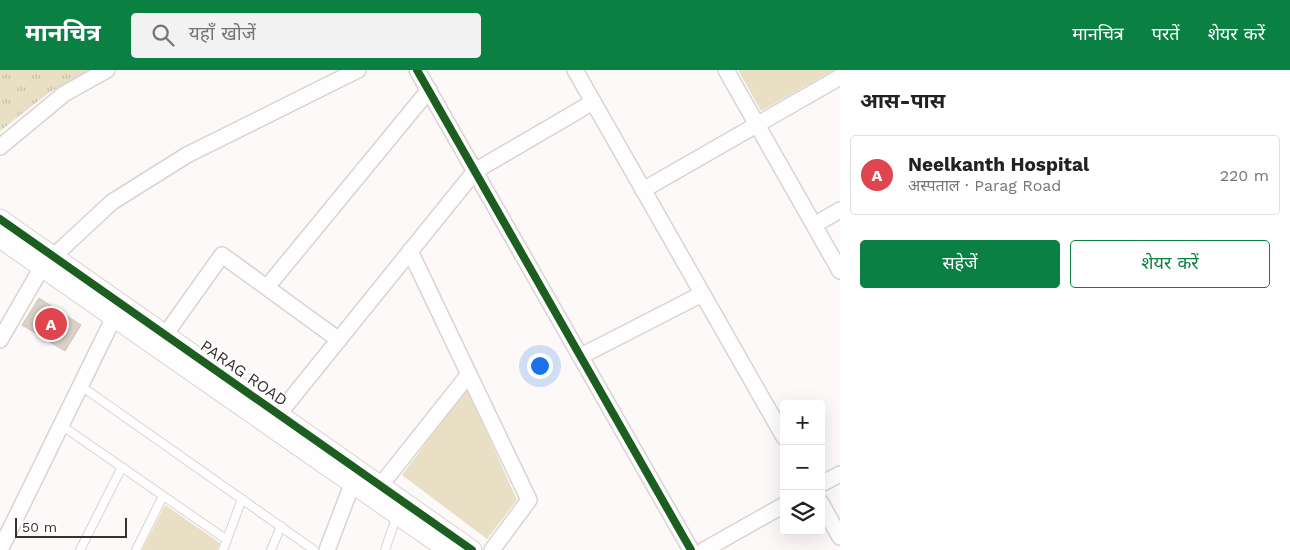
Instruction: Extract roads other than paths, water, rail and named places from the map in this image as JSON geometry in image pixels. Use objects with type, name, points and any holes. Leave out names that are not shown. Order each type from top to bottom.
[{"type":"street","points":[[0,147],[64,94],[107,70]]},
{"type":"street","points":[[0,340],[47,262],[112,202],[187,155],[358,70]]},
{"type":"street","points":[[417,70],[690,550]]},
{"type":"street","points":[[575,70],[780,430]]},
{"type":"street","points":[[726,70],[840,271]]},
{"type":"street","points":[[643,190],[840,77]]},
{"type":"street","points":[[267,287],[429,90]]},
{"type":"street","points":[[278,414],[475,171],[593,102]]},
{"type":"street","points":[[814,225],[840,210]]},
{"type":"street","name":"PARAG ROAD","points":[[0,219],[47,262],[355,477],[380,486],[472,550]]},
{"type":"street","name":"PARAG ROAD","points":[[0,238],[47,262]]},
{"type":"street","points":[[410,251],[529,500],[492,550]]},
{"type":"street","points":[[165,335],[222,255],[339,340]]},
{"type":"street","points":[[581,356],[702,294]]},
{"type":"street","points":[[0,550],[117,311]]},
{"type":"street","name":"PARAG ROAD","points":[[117,311],[165,335],[278,414],[355,477],[397,515],[448,550]]},
{"type":"street","points":[[380,486],[469,374]]},
{"type":"street","points":[[825,482],[840,474]]},
{"type":"street","points":[[328,550],[355,477]]},
{"type":"street","points":[[704,550],[780,508]]},
{"type":"street","points":[[825,510],[840,537]]},
{"type":"lane","points":[[81,386],[314,550]]},
{"type":"lane","points":[[61,426],[227,540]]},
{"type":"lane","points":[[80,550],[122,468]]},
{"type":"lane","points":[[136,550],[163,496]]},
{"type":"lane","points":[[223,550],[242,499]]},
{"type":"lane","points":[[385,550],[397,515]]},
{"type":"lane","points":[[271,550],[281,526]]},
{"type":"place","name":"Neelkanth Hospital","points":[[51,324]]}]
